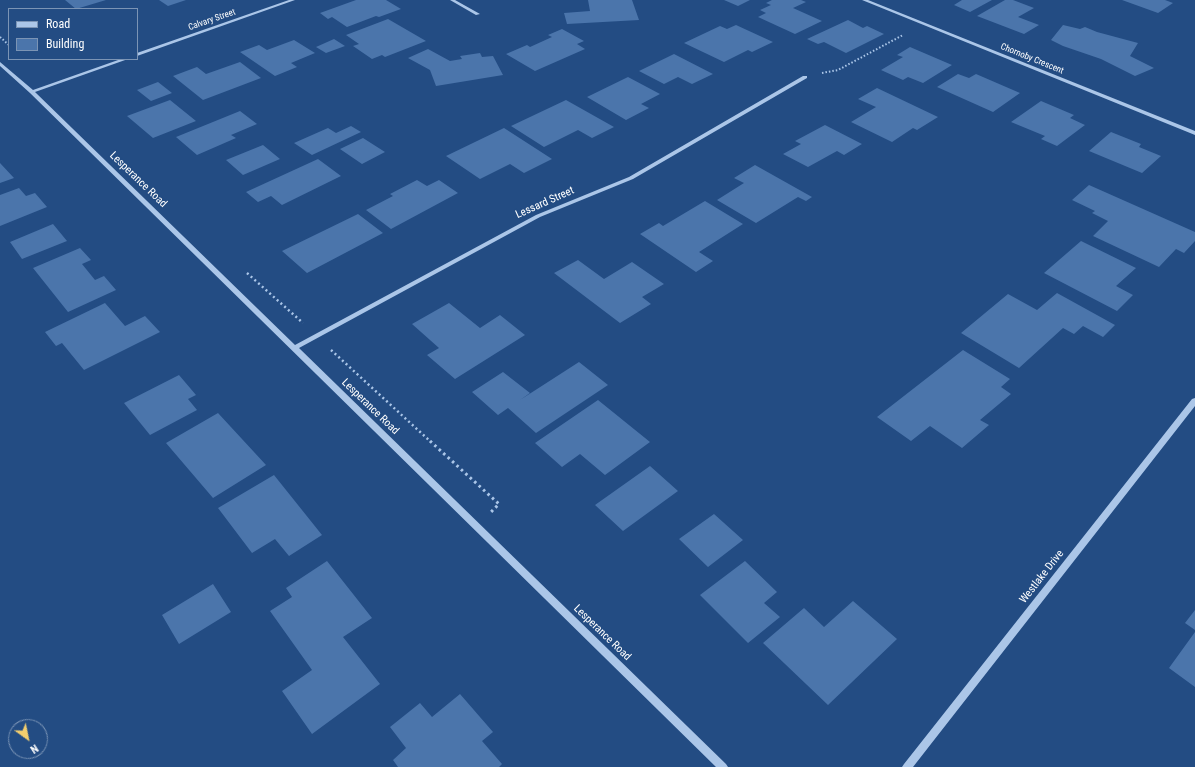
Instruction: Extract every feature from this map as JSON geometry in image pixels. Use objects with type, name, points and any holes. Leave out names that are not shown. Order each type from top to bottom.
[{"type":"street","name":"Calvary Street","points":[[138,55],[292,0]]},
{"type":"street","points":[[452,0],[478,14]]},
{"type":"street","name":"Chornoby Crescent","points":[[864,0],[1195,134]]},
{"type":"street","points":[[32,92],[123,60]]},
{"type":"street","name":"Lesperance Road","points":[[0,63],[32,92],[723,767]]},
{"type":"street","name":"Lessard Street","points":[[294,348],[538,216],[631,178],[805,77]]},
{"type":"street","name":"Westlake Drive","points":[[907,767],[1195,401]]},
{"type":"path","points":[[805,77],[838,70],[923,24]]},
{"type":"path","points":[[0,37],[8,44]]},
{"type":"path","points":[[337,355],[499,504],[475,525]]},
{"type":"building","points":[[65,0],[106,0],[79,8],[75,8]]},
{"type":"building","points":[[159,0],[186,0],[168,6]]},
{"type":"building","points":[[356,0],[386,0],[401,9],[379,17],[376,16],[347,27],[332,17],[328,19],[320,13]]},
{"type":"building","points":[[588,0],[632,0],[639,20],[567,24],[564,13],[590,11]]},
{"type":"building","points":[[724,0],[750,0],[738,6]]},
{"type":"building","points":[[772,0],[801,0],[806,2],[793,8],[822,21],[795,34],[758,17],[766,13],[760,10],[771,5],[766,3]]},
{"type":"building","points":[[962,0],[992,0],[970,12],[954,5]]},
{"type":"building","points":[[1005,0],[1013,0],[1034,8],[1018,17],[1039,25],[1024,34],[977,16]]},
{"type":"building","points":[[1122,0],[1165,0],[1173,3],[1158,13]]},
{"type":"building","points":[[388,19],[426,41],[385,57],[382,55],[372,59],[353,46],[359,44],[346,35]]},
{"type":"building","points":[[848,20],[863,28],[867,26],[884,34],[846,53],[824,42],[818,44],[807,39]]},
{"type":"building","points":[[736,25],[773,42],[752,52],[748,50],[724,62],[684,43],[720,26],[727,29]]},
{"type":"building","points":[[1063,25],[1080,29],[1085,27],[1097,32],[1138,43],[1130,56],[1154,68],[1135,76],[1101,59],[1063,46],[1051,40]]},
{"type":"building","points":[[562,29],[584,41],[577,44],[585,49],[535,71],[506,54],[527,45],[530,47],[552,37],[548,35]]},
{"type":"building","points":[[334,39],[345,46],[326,53],[316,47]]},
{"type":"building","points":[[294,40],[315,53],[291,63],[297,67],[275,76],[240,52],[259,45],[267,50]]},
{"type":"building","points":[[910,47],[952,65],[923,83],[908,77],[903,80],[881,70],[903,57],[897,55]]},
{"type":"building","points":[[428,49],[450,61],[462,59],[460,56],[480,53],[482,57],[493,56],[503,75],[436,86],[430,70],[408,58]]},
{"type":"building","points":[[674,54],[713,74],[692,84],[678,77],[664,84],[639,71]]},
{"type":"building","points":[[240,62],[261,78],[203,100],[173,76],[197,67],[206,74]]},
{"type":"building","points":[[958,74],[969,78],[976,74],[1020,93],[993,112],[937,87]]},
{"type":"building","points":[[628,77],[660,94],[641,104],[649,108],[626,120],[587,97]]},
{"type":"building","points":[[158,82],[172,93],[151,101],[137,90]]},
{"type":"building","points":[[877,88],[938,117],[917,130],[913,128],[892,142],[851,122],[876,107],[858,99]]},
{"type":"building","points":[[170,100],[196,121],[153,138],[127,116]]},
{"type":"building","points":[[566,100],[614,127],[592,138],[578,130],[544,147],[511,126]]},
{"type":"building","points":[[1041,101],[1074,115],[1070,118],[1085,125],[1057,146],[1041,139],[1045,136],[1011,122]]},
{"type":"building","points":[[240,111],[257,124],[231,135],[236,138],[197,155],[176,137]]},
{"type":"building","points":[[825,125],[862,144],[844,155],[837,151],[808,167],[783,154],[801,144],[795,141]]},
{"type":"building","points":[[351,126],[361,132],[312,155],[294,143],[328,128],[336,133]]},
{"type":"building","points":[[504,128],[552,159],[524,173],[510,164],[480,179],[446,156]]},
{"type":"building","points":[[1111,132],[1141,144],[1139,147],[1161,156],[1142,173],[1089,151]]},
{"type":"building","points":[[363,138],[385,152],[362,164],[340,149]]},
{"type":"building","points":[[263,145],[280,159],[243,175],[226,160]]},
{"type":"building","points":[[318,159],[341,176],[282,205],[271,196],[258,202],[246,192]]},
{"type":"building","points":[[0,163],[14,178],[0,183]]},
{"type":"building","points":[[755,165],[812,197],[806,201],[798,197],[756,223],[717,200],[744,183],[734,178]]},
{"type":"building","points":[[417,180],[427,186],[439,180],[458,193],[391,229],[366,210],[393,196],[390,194]]},
{"type":"building","points":[[1089,185],[1195,232],[1195,241],[1184,253],[1176,249],[1159,267],[1093,236],[1108,221],[1092,213],[1095,211],[1072,200]]},
{"type":"building","points":[[19,188],[26,196],[35,193],[47,207],[0,226],[0,195]]},
{"type":"building","points":[[705,201],[743,224],[699,252],[713,261],[696,272],[640,234],[659,223],[663,226]]},
{"type":"building","points":[[358,214],[383,233],[307,273],[282,251]]},
{"type":"building","points":[[53,224],[67,241],[22,259],[10,242]]},
{"type":"building","points":[[1081,241],[1136,268],[1116,286],[1133,295],[1117,311],[1044,273]]},
{"type":"building","points":[[80,248],[91,260],[82,264],[95,280],[104,276],[116,290],[68,312],[33,268]]},
{"type":"building","points":[[578,260],[604,279],[632,262],[664,284],[642,297],[651,304],[620,323],[554,273]]},
{"type":"building","points":[[1057,293],[1115,325],[1103,337],[1083,326],[1074,334],[1063,328],[1019,368],[961,333],[1008,294],[1037,310]]},
{"type":"building","points":[[105,303],[125,326],[145,316],[160,332],[84,370],[62,343],[56,346],[45,332]]},
{"type":"building","points":[[449,303],[480,328],[500,315],[525,335],[455,379],[427,355],[439,348],[412,324]]},
{"type":"building","points":[[963,350],[1010,379],[1001,387],[1011,394],[980,420],[989,425],[962,448],[930,426],[911,441],[877,417]]},
{"type":"building","points":[[579,362],[608,385],[536,433],[508,408],[498,415],[472,392],[503,372],[530,393],[520,400]]},
{"type":"building","points":[[179,375],[196,395],[188,399],[197,410],[150,435],[124,403]]},
{"type":"building","points":[[598,400],[650,442],[605,475],[580,454],[562,467],[535,443]]},
{"type":"building","points":[[218,413],[266,465],[213,498],[166,443]]},
{"type":"building","points":[[650,466],[678,491],[623,531],[595,505]]},
{"type":"building","points":[[274,475],[322,535],[289,556],[275,539],[252,553],[218,508]]},
{"type":"building","points":[[714,514],[743,540],[708,567],[679,539]]},
{"type":"building","points":[[327,561],[372,618],[343,637],[380,684],[312,734],[282,691],[312,670],[270,611],[292,597],[286,588]]},
{"type":"building","points":[[745,561],[777,592],[764,603],[780,617],[748,643],[700,595]]},
{"type":"building","points":[[213,584],[231,612],[179,644],[162,615]]},
{"type":"building","points":[[853,601],[897,639],[828,705],[763,643],[804,608],[824,627]]},
{"type":"building","points":[[1195,610],[1195,630],[1185,623]]},
{"type":"building","points":[[1195,632],[1195,687],[1169,668]]},
{"type":"building","points":[[460,694],[493,732],[482,741],[502,764],[499,767],[398,767],[393,760],[406,748],[390,727],[420,703],[432,717]]}]
